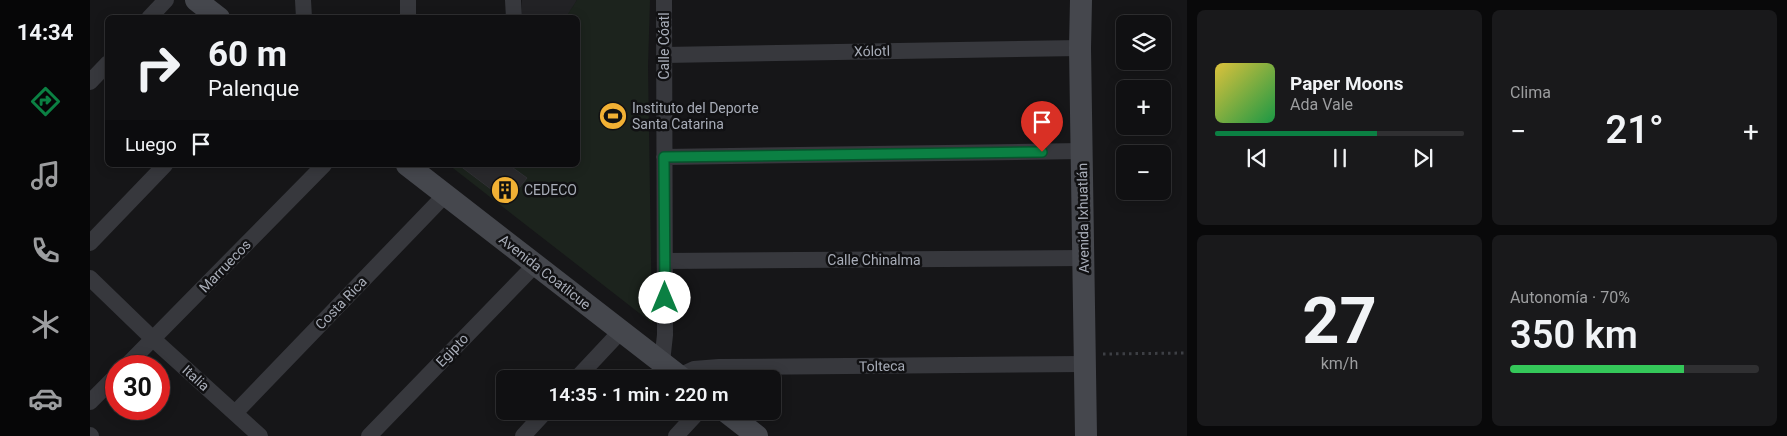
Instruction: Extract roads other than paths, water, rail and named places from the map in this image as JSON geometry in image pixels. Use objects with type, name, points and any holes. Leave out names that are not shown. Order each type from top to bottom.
[{"type":"street","points":[[153,15],[166,0]]},
{"type":"street","points":[[303,0],[304,15]]},
{"type":"street","points":[[408,0],[408,15]]},
{"type":"street","points":[[513,0],[514,15]]},
{"type":"street","name":"Calle Cóatl","points":[[662,362],[665,334],[664,0]]},
{"type":"street","name":"Avenida Ixhuatlán","points":[[1081,0],[1080,48],[1086,436]]},
{"type":"street","points":[[198,1],[214,15]]},
{"type":"street","name":"Xólotl","points":[[664,55],[1080,48]]},
{"type":"street","points":[[90,82],[105,66]]},
{"type":"street","points":[[664,157],[1082,151]]},
{"type":"street","points":[[90,242],[162,167]]},
{"type":"street","name":"Marruecos","points":[[137,355],[322,167]]},
{"type":"street","name":"Avenida Coatlicue","points":[[412,167],[535,265],[672,370]]},
{"type":"street","name":"Costa Rica","points":[[235,413],[446,194]]},
{"type":"street","name":"Calle Chinalma","points":[[665,262],[1083,258]]},
{"type":"street","name":"Egipto","points":[[369,436],[535,265]]},
{"type":"street","name":"Italia","points":[[90,278],[153,339],[260,436]]},
{"type":"street","points":[[584,370],[621,331]]},
{"type":"street","name":"Tolteca","points":[[691,370],[694,368],[720,367],[1085,359]]},
{"type":"street","points":[[90,402],[105,387]]},
{"type":"street","points":[[523,436],[538,420]]},
{"type":"street","points":[[676,436],[691,420]]},
{"type":"street","points":[[737,420],[757,436]]},
{"type":"place","name":"Instituto del Deporte Santa Catarina","points":[[613,116]]},
{"type":"place","name":"CEDECO","points":[[505,190]]}]
